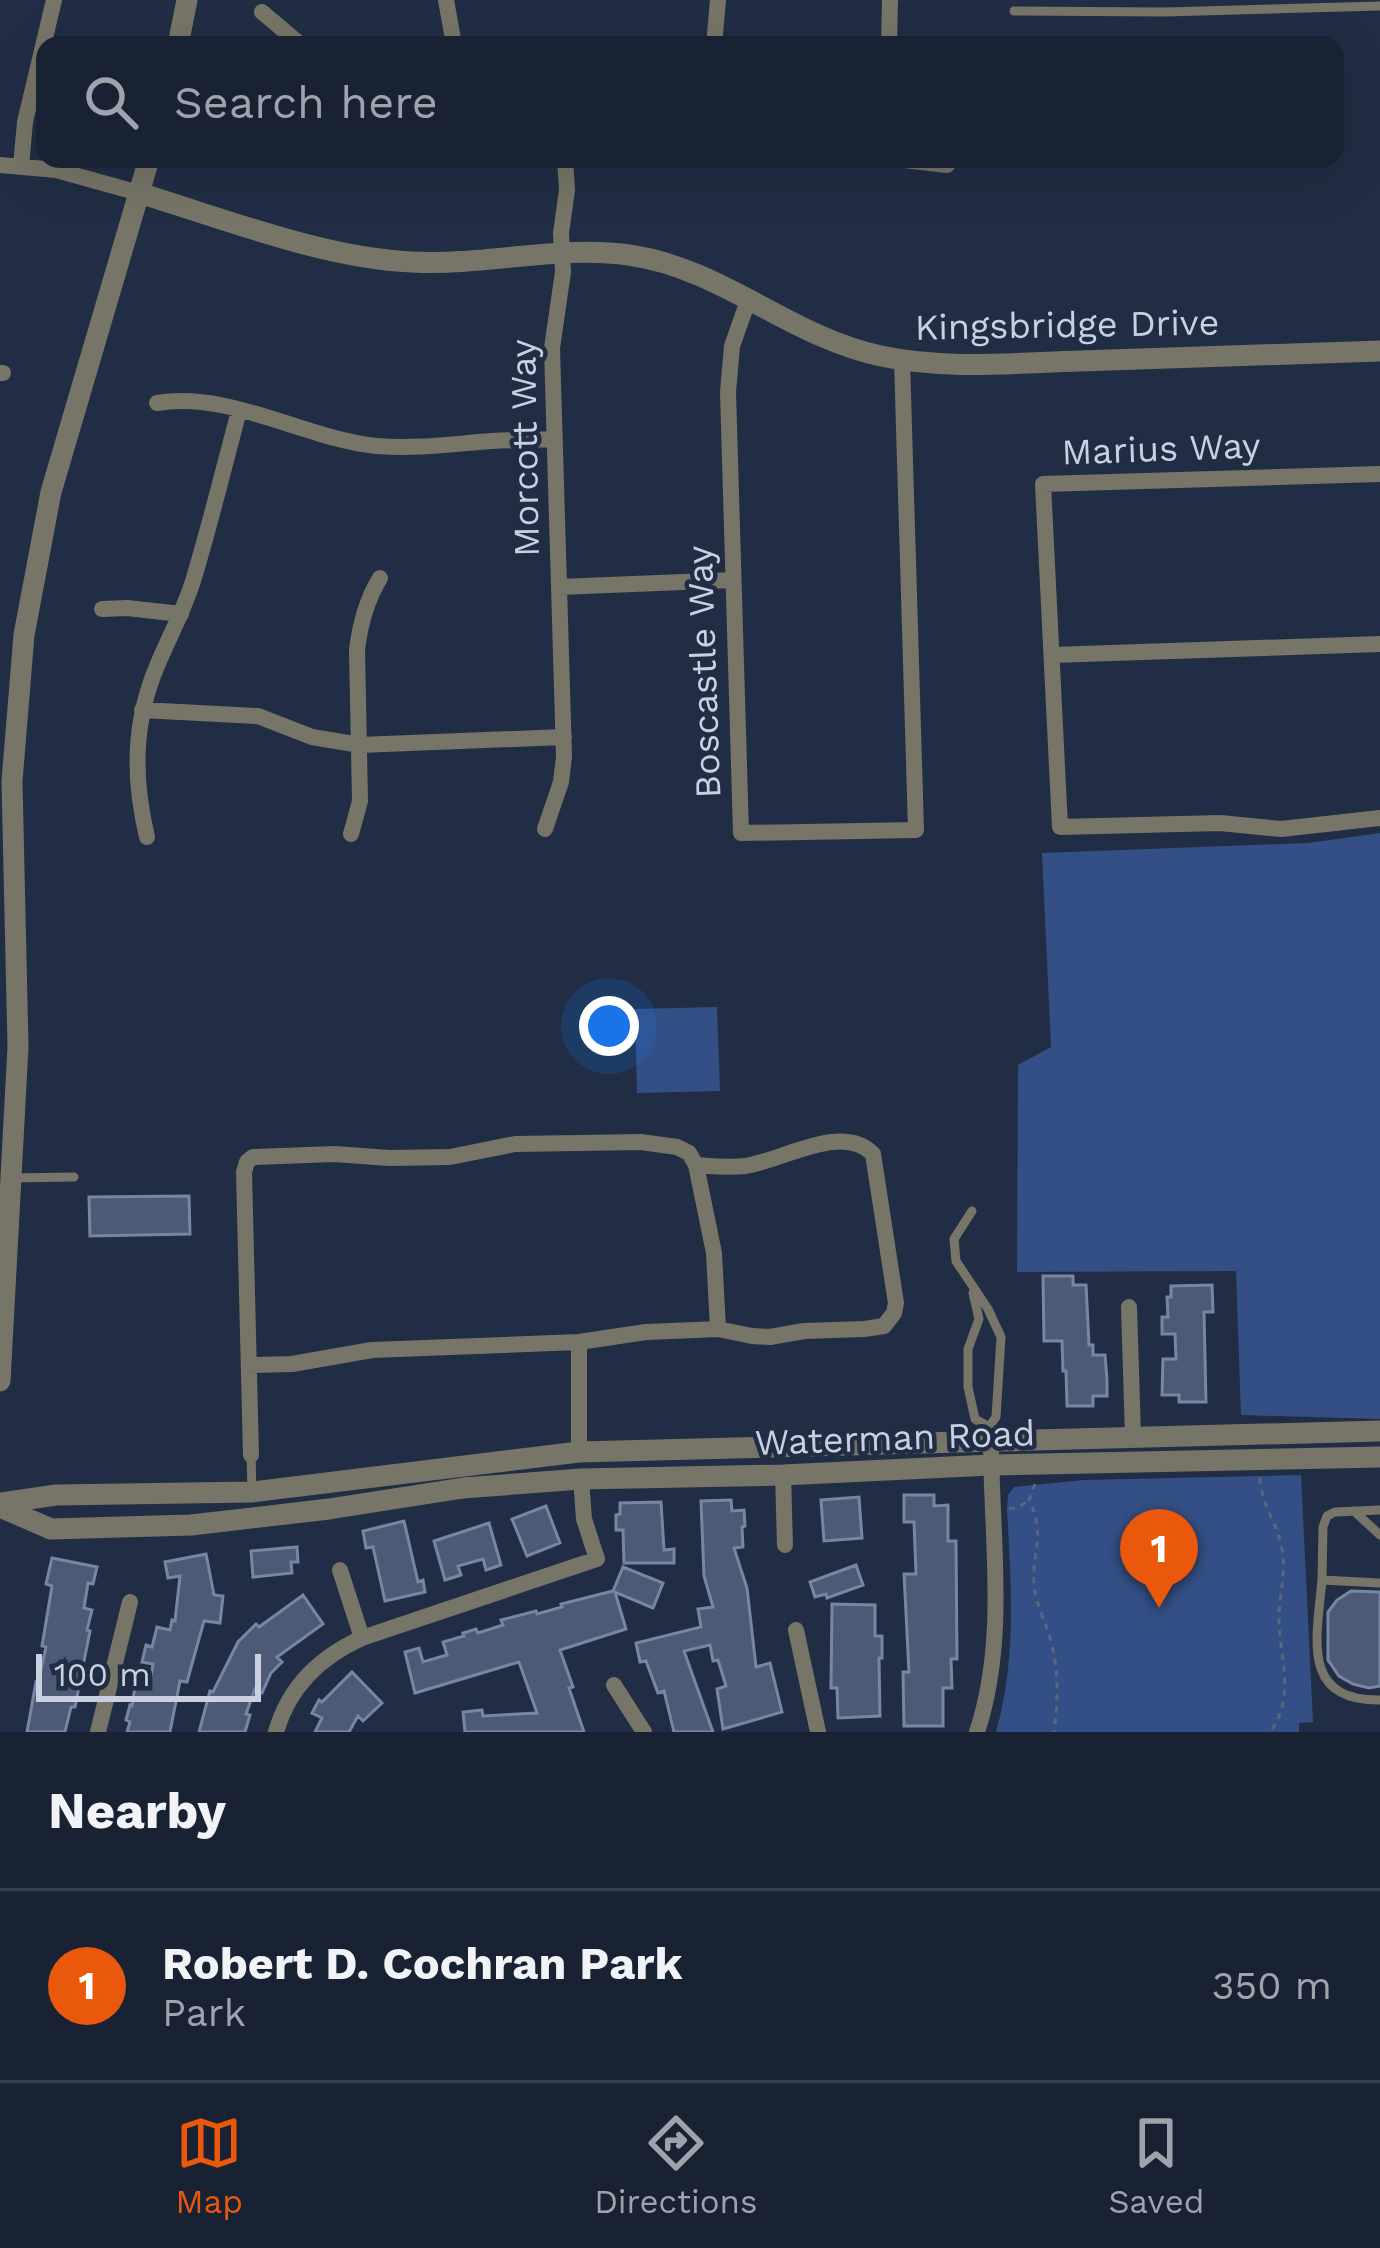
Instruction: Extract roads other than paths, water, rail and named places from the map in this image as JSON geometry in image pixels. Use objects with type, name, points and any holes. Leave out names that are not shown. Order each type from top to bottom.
[{"type":"street","points":[[45,36],[54,0]]},
{"type":"street","points":[[180,36],[188,0]]},
{"type":"street","points":[[446,0],[452,36]]},
{"type":"street","points":[[716,36],[718,0]]},
{"type":"street","points":[[889,36],[890,0]]},
{"type":"street","points":[[262,12],[290,36]]},
{"type":"street","points":[[21,166],[36,76]]},
{"type":"street","points":[[0,165],[36,168]]},
{"type":"street","points":[[38,168],[139,193]]},
{"type":"street","points":[[0,1382],[11,1178],[8,1062],[18,990],[12,781],[24,635],[51,492],[146,168]]},
{"type":"street","name":"Morcott Way","points":[[545,829],[561,782],[563,737],[552,348],[562,287],[566,168]]},
{"type":"street","name":"Kingsbridge Drive","points":[[139,193],[364,257],[447,263],[562,252],[631,255],[691,270],[815,335],[902,360],[971,364],[1380,352]]},
{"type":"street","name":"Boscastle Way","points":[[749,298],[728,373],[741,833],[916,830],[902,360]]},
{"type":"street","points":[[157,403],[196,400],[335,440],[375,446],[554,439]]},
{"type":"street","points":[[147,837],[136,777],[142,710],[157,664],[182,614],[239,411]]},
{"type":"street","name":"Marius Way","points":[[1052,656],[1043,484],[1380,474]]},
{"type":"street","points":[[351,834],[360,801],[357,650],[366,604],[380,578]]},
{"type":"street","points":[[559,587],[733,580]]},
{"type":"street","points":[[102,609],[182,614]]},
{"type":"street","points":[[1380,644],[1052,656],[1060,827],[1220,823],[1280,829],[1380,818]]},
{"type":"street","points":[[142,710],[258,716],[312,737],[361,745],[563,737]]},
{"type":"street","points":[[249,1365],[304,1363],[372,1350],[579,1342],[646,1332],[718,1329],[770,1337],[877,1328],[889,1320],[896,1303],[870,1149],[837,1141],[748,1166],[696,1166]]},
{"type":"street","points":[[251,1455],[244,1172],[253,1157],[450,1157],[515,1144],[641,1142],[677,1148],[689,1153],[696,1166],[714,1253],[718,1329]]},
{"type":"street","points":[[1129,1307],[1132,1436]]},
{"type":"street","points":[[579,1342],[579,1452]]},
{"type":"street","name":"Waterman Road","points":[[0,1505],[56,1495],[252,1492],[579,1452],[990,1434],[1380,1431]]},
{"type":"street","points":[[977,1732],[995,1647],[990,1434]]},
{"type":"street","name":"Waterman Road","points":[[414,1498],[434,1481],[560,1466],[579,1452]]},
{"type":"street","name":"Waterman Road","points":[[0,1505],[51,1529],[191,1526],[463,1488],[581,1479],[1380,1456]]},
{"type":"street","points":[[783,1474],[785,1545]]},
{"type":"street","points":[[276,1732],[286,1705],[312,1670],[342,1647],[598,1559],[584,1519],[581,1479]]},
{"type":"street","points":[[340,1570],[362,1638]]},
{"type":"street","points":[[98,1732],[130,1601]]},
{"type":"street","points":[[796,1630],[818,1732]]},
{"type":"street","points":[[614,1685],[644,1732]]},
{"type":"lane","points":[[1013,11],[1380,6]]},
{"type":"lane","points":[[11,1178],[74,1177]]},
{"type":"lane","points":[[971,1288],[979,1319],[968,1349],[968,1387],[975,1420],[990,1434],[996,1417],[1001,1337],[956,1261],[954,1239],[972,1211]]},
{"type":"lane","points":[[251,1455],[252,1492]]},
{"type":"lane","points":[[1380,1510],[1335,1511],[1327,1516],[1317,1640],[1324,1679],[1337,1693],[1380,1700]]},
{"type":"lane","points":[[1354,1511],[1380,1535]]},
{"type":"lane","points":[[1322,1580],[1380,1583]]},
{"type":"place","name":"Robert D. Cochran Park","points":[[1159,1608]]}]
